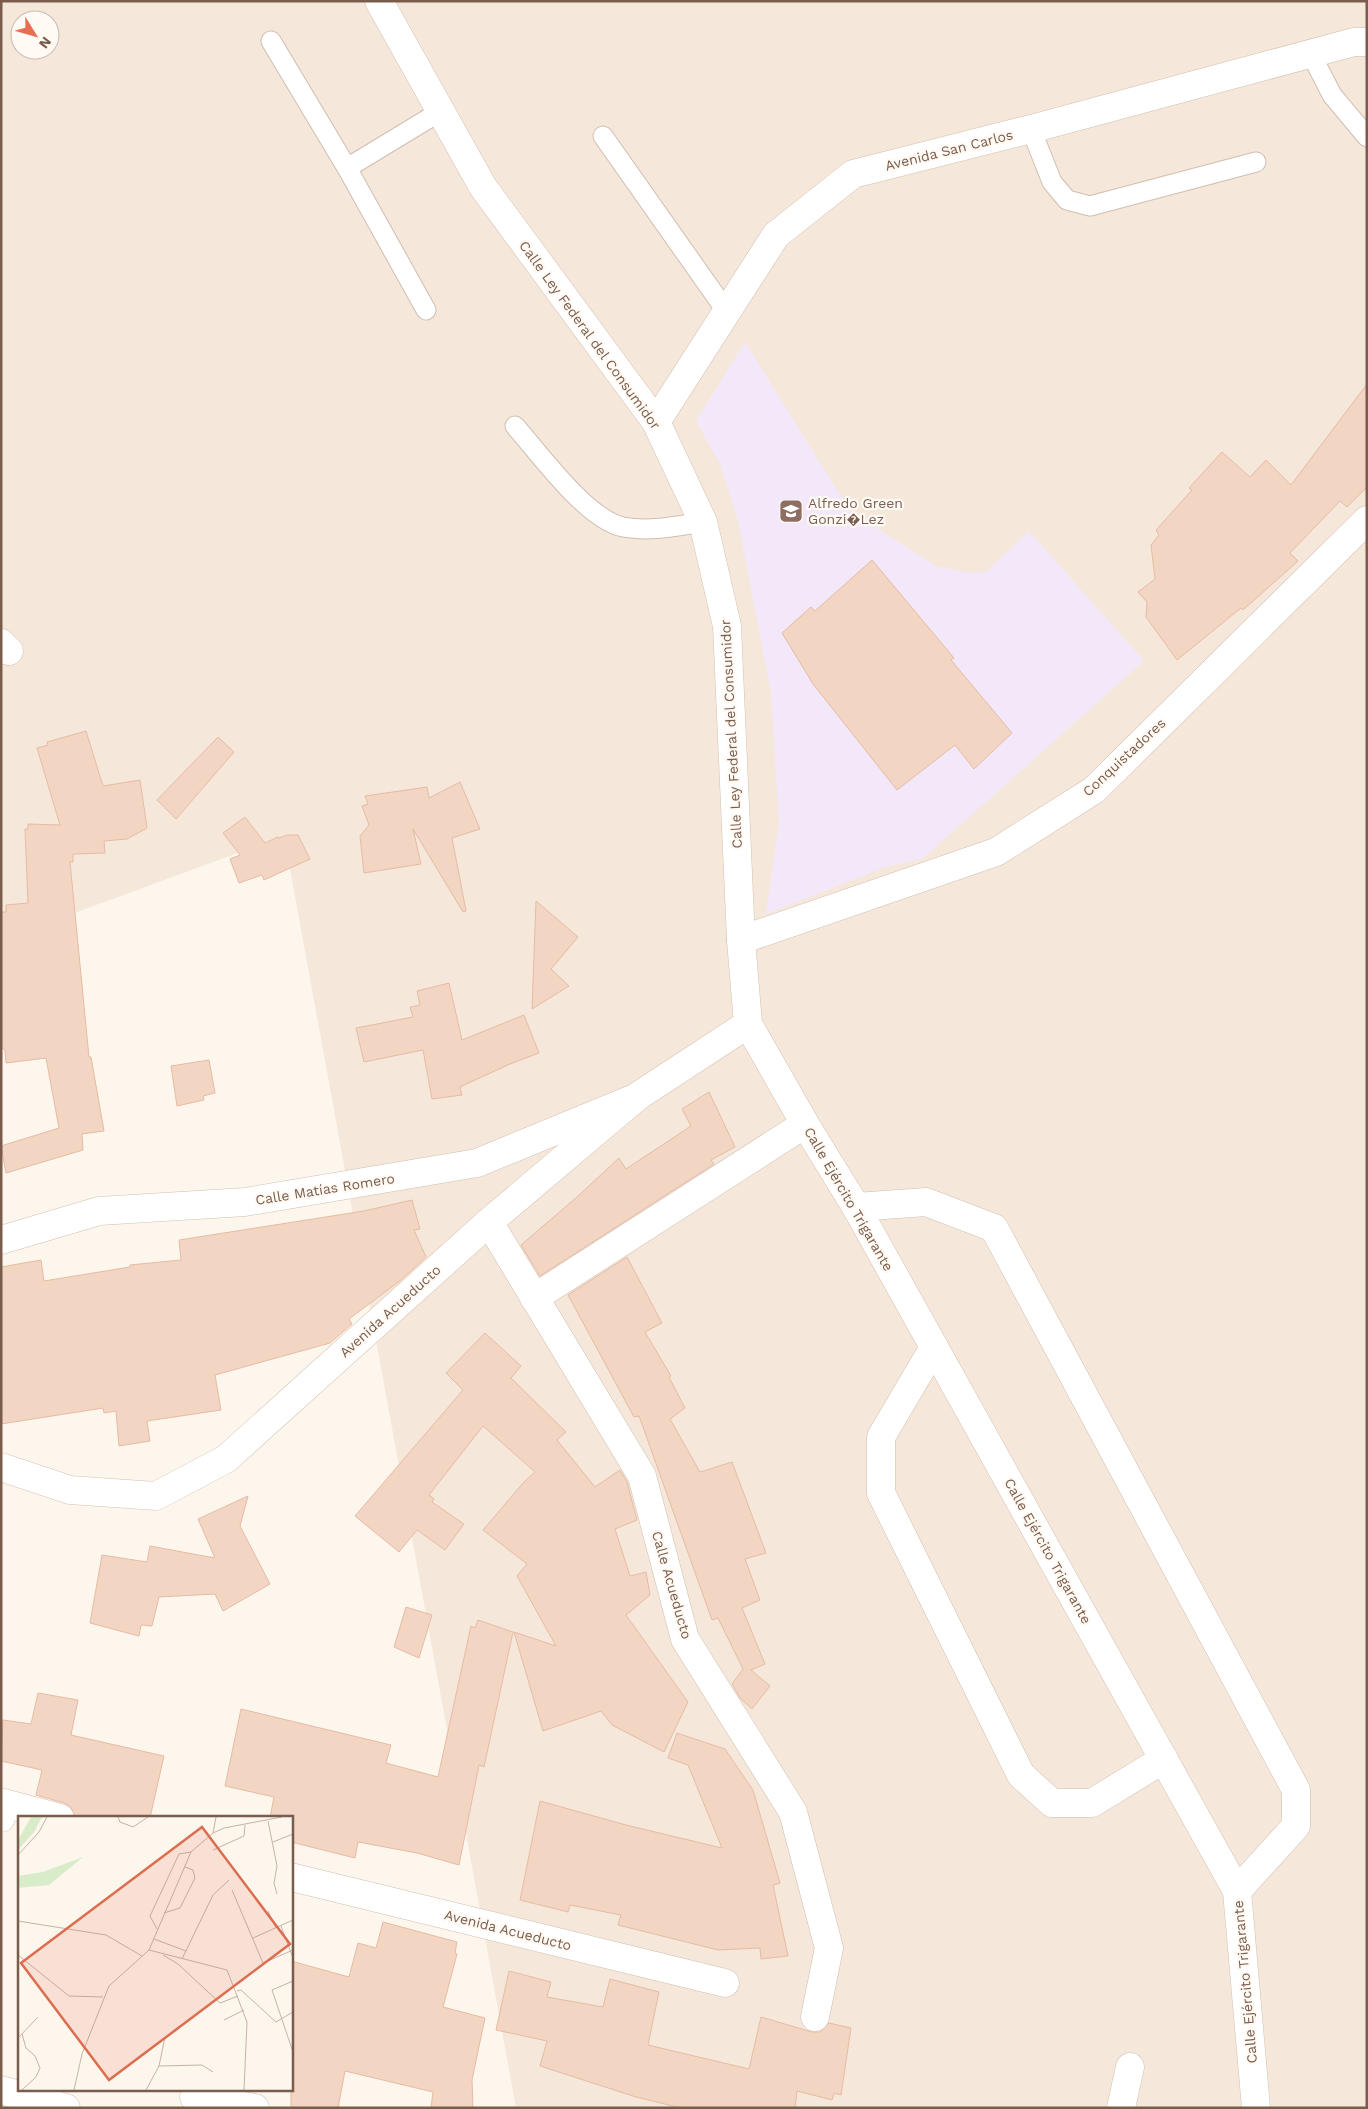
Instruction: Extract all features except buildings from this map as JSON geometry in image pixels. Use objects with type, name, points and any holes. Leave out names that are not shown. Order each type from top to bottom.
[{"type":"street","name":"Calle Ley Federal del Consumidor","points":[[379,1],[483,187],[656,422],[703,522],[727,626],[742,940],[748,1024]]},
{"type":"street","name":"Avenida San Carlos","points":[[656,422],[776,235],[853,174],[1031,129],[1363,39]]},
{"type":"street","name":"Conquistadores","points":[[742,940],[996,852],[1094,790],[1367,520]]},
{"type":"street","name":"Avenida Acueducto","points":[[1,1467],[70,1490],[156,1496],[226,1459],[489,1222],[638,1096],[748,1024]]},
{"type":"street","name":"Calle Ejército Trigarante","points":[[748,1024],[805,1124],[856,1207],[1237,1891],[1256,2108]]},
{"type":"street","name":"Calle Matías Romero","points":[[1,1240],[99,1211],[246,1202],[477,1163],[638,1096]]},
{"type":"street","points":[[534,1298],[805,1124]]},
{"type":"street","points":[[856,1207],[926,1202],[994,1228],[1296,1790],[1296,1826],[1237,1891]]},
{"type":"street","name":"Calle Acueducto","points":[[489,1222],[642,1476],[685,1639],[793,1812],[829,1948],[815,2017]]},
{"type":"street","points":[[934,1347],[881,1436],[880,1493],[1021,1775],[1052,1802],[1092,1803],[1164,1758]]},
{"type":"street","points":[[3,1811],[44,1816]]},
{"type":"street","name":"Avenida Acueducto","points":[[292,1877],[724,1983]]},
{"type":"street","points":[[1121,2108],[1130,2067]]},
{"type":"street","points":[[1,2090],[66,2108]]},
{"type":"street","points":[[193,2098],[255,2108]]},
{"type":"lane","points":[[270,41],[347,168],[426,310]]},
{"type":"lane","points":[[1311,54],[1332,95],[1367,137]]},
{"type":"lane","points":[[347,168],[441,111]]},
{"type":"lane","points":[[1031,129],[1052,182],[1067,200],[1090,206],[1256,162]]},
{"type":"lane","points":[[603,136],[727,312]]},
{"type":"lane","points":[[515,426],[589,510],[621,527],[652,530],[703,522]]},
{"type":"shaded area","points":[[1,1],[1367,1],[1367,2108],[516,2108],[284,836],[1,940]]},
{"type":"shaded area","points":[[745,342],[850,511],[936,566],[968,573],[986,572],[1029,531],[1144,661],[922,859],[888,866],[766,914],[779,822],[771,693],[738,520],[720,464],[696,421]]},
{"type":"place","name":"Alfredo Green Gonzi�Lez","points":[[791,511]]}]
